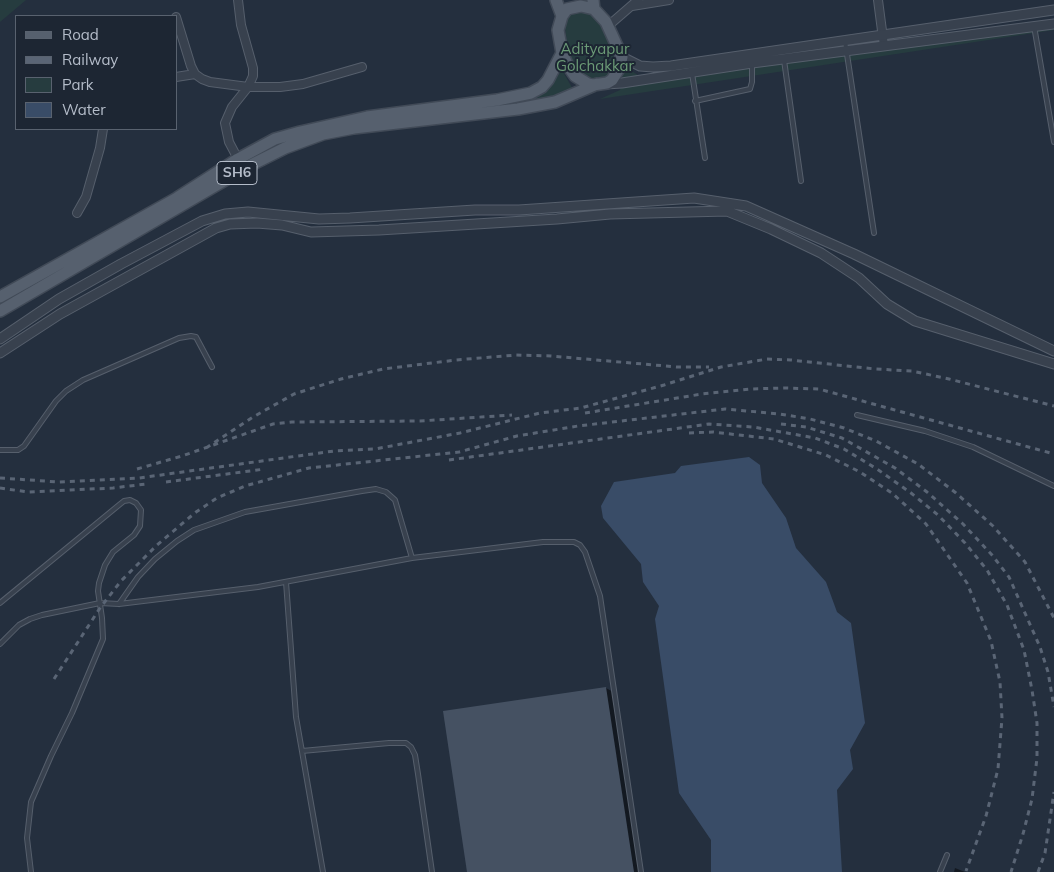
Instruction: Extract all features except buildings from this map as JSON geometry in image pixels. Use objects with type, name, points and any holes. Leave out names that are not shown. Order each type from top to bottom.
[{"type":"main road","points":[[556,0],[562,16]]},
{"type":"main road","points":[[599,84],[588,84],[575,76],[562,53],[558,30],[562,16],[567,9],[593,4],[608,26],[622,57]]},
{"type":"main road","name":"SH6","points":[[0,297],[177,198],[238,159],[276,140],[326,125],[367,117],[497,100],[531,92],[542,87],[548,80],[562,53]]},
{"type":"main road","name":"SH6","points":[[0,311],[172,210],[285,148],[323,134],[354,128],[518,109],[554,102],[599,84],[607,83],[617,75],[622,57]]},
{"type":"street","points":[[238,0],[241,25],[254,68],[248,87],[232,106],[224,123],[229,142],[238,159]]},
{"type":"street","points":[[608,26],[638,0]]},
{"type":"street","points":[[630,6],[669,0]]},
{"type":"street","points":[[878,0],[884,46]]},
{"type":"street","points":[[622,57],[640,66],[653,67],[691,68],[752,63],[845,41],[1054,10]]},
{"type":"street","points":[[178,24],[195,74],[210,82],[248,87],[280,87],[303,84],[362,67]]},
{"type":"street","points":[[599,84],[622,83],[691,68],[783,55],[846,51],[1054,24]]},
{"type":"street","points":[[178,77],[195,74]]},
{"type":"street","points":[[77,214],[86,197],[104,130]]},
{"type":"street","points":[[694,198],[696,211]]},
{"type":"street","points":[[0,339],[60,299],[178,233],[202,221],[225,214],[248,212],[319,219],[350,218],[475,210],[519,210],[694,198],[737,203],[746,206],[854,254],[1054,351]]},
{"type":"street","points":[[0,353],[60,314],[216,228],[230,224],[251,222],[282,225],[311,232],[379,230],[610,214],[727,211],[771,229],[821,253],[859,278],[887,304],[915,321],[1054,364]]},
{"type":"street","points":[[248,212],[251,222]]},
{"type":"lane","points":[[1034,26],[1054,142]]},
{"type":"lane","points":[[845,41],[874,233]]},
{"type":"lane","points":[[783,55],[801,181]]},
{"type":"lane","points":[[695,101],[750,89],[752,63]]},
{"type":"lane","points":[[691,68],[705,158]]},
{"type":"lane","points":[[0,450],[18,450],[24,446],[56,401],[83,380],[179,338],[196,337],[212,367]]},
{"type":"lane","points":[[856,415],[925,431],[973,447],[1054,486]]},
{"type":"lane","points":[[120,604],[138,576],[155,559],[194,530],[246,512],[362,490],[376,489],[386,492],[394,500],[412,558]]},
{"type":"lane","points":[[0,603],[124,501],[130,500],[136,503],[141,510],[140,526],[134,535],[113,552],[105,565],[98,591],[103,639],[32,802],[27,838],[31,872]]},
{"type":"lane","points":[[0,644],[19,625],[30,619],[100,603],[120,604],[258,587],[412,558],[543,542],[566,541],[580,545],[585,552],[600,596],[641,872]]},
{"type":"lane","points":[[286,582],[296,717],[324,872]]},
{"type":"lane","points":[[302,751],[398,742],[406,743],[411,747],[416,765],[432,872]]},
{"type":"lane","points":[[940,872],[947,855]]},
{"type":"green space","points":[[0,0],[26,0],[0,22]]},
{"type":"green space","name":"Adityapur Golchakkar","points":[[578,9],[597,13],[612,39],[619,65],[607,81],[585,80],[573,67],[564,21],[569,11]]},
{"type":"green space","points":[[1054,21],[1054,30],[600,99],[620,90],[623,75],[620,63],[642,78]]},
{"type":"green space","points":[[562,70],[574,91],[557,97],[507,105],[543,94]]},
{"type":"water","points":[[749,457],[760,465],[762,483],[786,518],[796,548],[826,582],[837,612],[851,623],[865,723],[850,750],[853,769],[837,790],[842,872],[711,872],[711,840],[679,793],[655,619],[659,606],[643,582],[641,564],[603,518],[601,506],[614,482],[675,473],[681,466]]},
{"type":"railway","points":[[206,448],[253,417],[294,394],[341,379],[383,369],[516,355],[551,356],[677,367],[709,367]]},
{"type":"railway","points":[[0,478],[59,482],[139,478],[334,451],[375,449],[460,433],[540,413],[581,408],[721,367],[767,359],[912,371],[1054,406]]},
{"type":"railway","points":[[585,413],[702,394],[750,389],[819,389],[1054,454]]},
{"type":"railway","points":[[54,679],[100,608],[121,581],[157,545],[196,512],[217,498],[245,486],[309,468],[459,452],[517,436],[578,426],[725,409],[780,414],[810,419],[844,428],[876,441],[918,464],[956,493],[993,526],[1025,562],[1054,618]]},
{"type":"railway","points":[[137,469],[182,456],[273,424],[292,422],[420,421],[512,415]]},
{"type":"railway","points":[[449,460],[709,424],[753,427],[815,438],[844,449],[911,493],[938,515],[965,543],[987,570],[1007,605],[1024,650],[1037,723],[1037,758],[1032,799],[1011,872]]},
{"type":"railway","points":[[781,424],[806,427],[842,438],[895,468],[927,492],[963,524],[992,555],[1009,577],[1040,647],[1048,672],[1054,707]]},
{"type":"railway","points":[[689,433],[713,432],[774,439],[826,455],[860,472],[892,493],[926,524],[967,583],[991,641],[1000,682],[1002,718],[998,769],[986,816],[966,871]]},
{"type":"railway","points":[[166,482],[265,469]]},
{"type":"railway","points":[[0,488],[28,492],[113,488],[146,484]]},
{"type":"railway","points":[[1038,872],[1045,853],[1054,792]]}]
